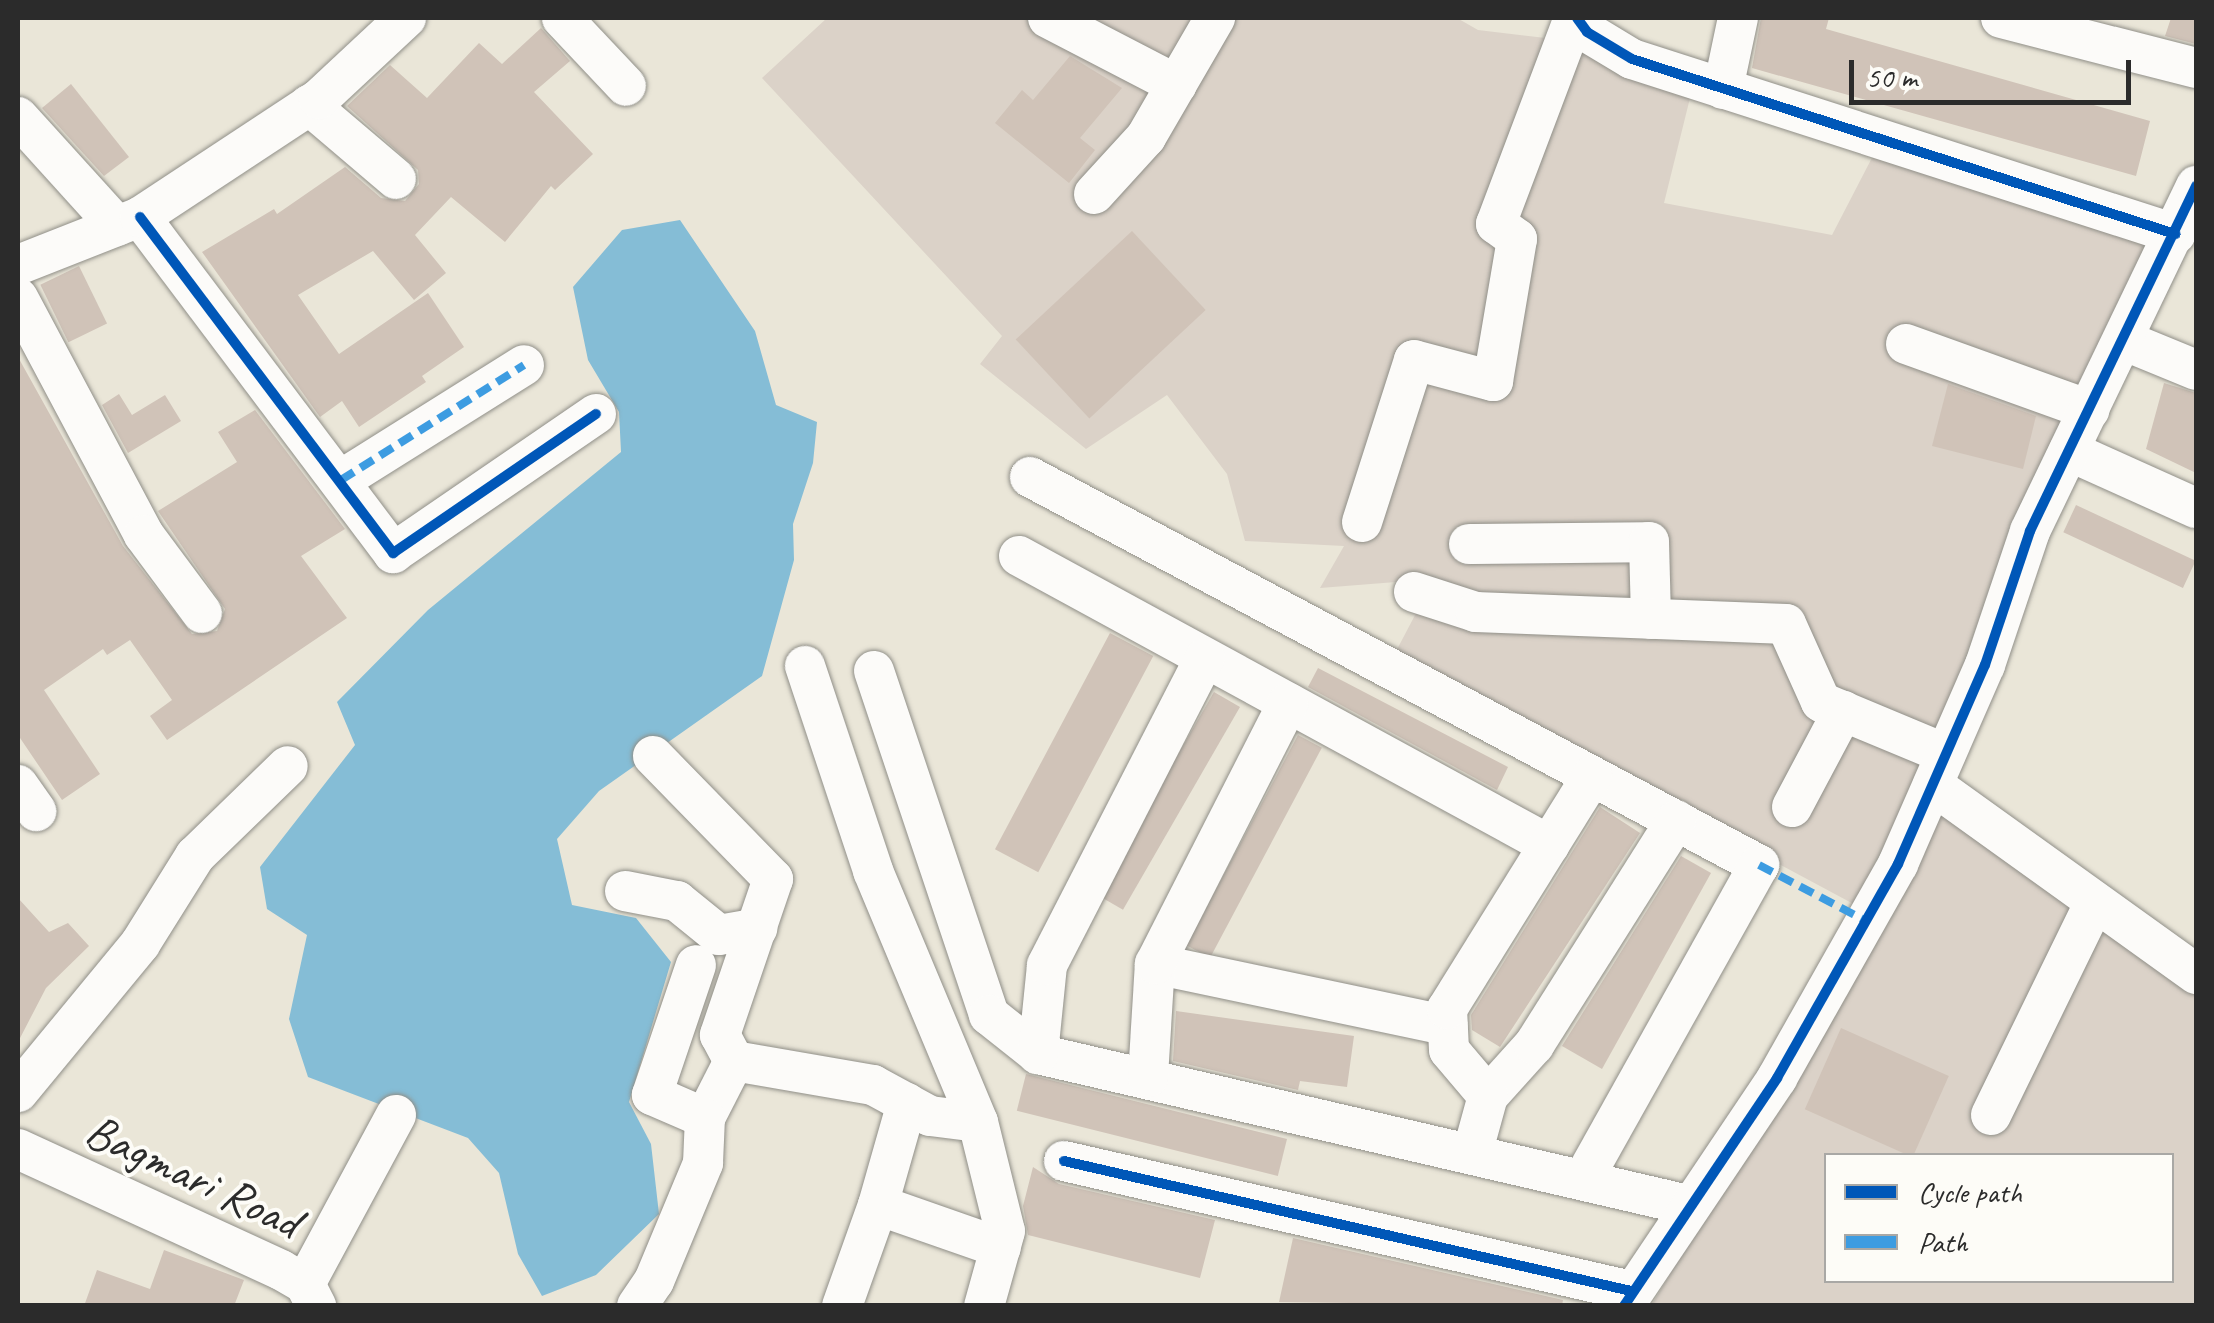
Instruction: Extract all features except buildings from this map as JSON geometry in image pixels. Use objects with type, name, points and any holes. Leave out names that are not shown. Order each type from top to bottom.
[{"type":"street","points":[[18,265],[129,222],[309,105],[406,18]]},
{"type":"street","points":[[1048,18],[1177,85]]},
{"type":"street","points":[[1094,194],[1146,137],[1215,18]]},
{"type":"street","points":[[1575,18],[1586,32],[1632,59],[2174,234]]},
{"type":"street","points":[[1362,522],[1414,360],[1493,382],[1517,239],[1496,224],[1575,18]]},
{"type":"street","points":[[1724,89],[1738,18]]},
{"type":"street","points":[[2002,18],[2196,68]]},
{"type":"street","points":[[577,23],[626,86]]},
{"type":"street","points":[[309,105],[396,179]]},
{"type":"street","points":[[18,117],[129,222],[341,480],[388,549],[399,552],[596,414]]},
{"type":"street","points":[[1064,1160],[1628,1298],[1777,1078],[1898,864],[1986,666],[2030,531],[2196,186]]},
{"type":"street","points":[[18,298],[144,535],[202,613]]},
{"type":"street","points":[[2123,340],[2196,370]]},
{"type":"street","points":[[1906,344],[2089,410]]},
{"type":"street","points":[[341,480],[524,364]]},
{"type":"street","points":[[2069,451],[2196,508]]},
{"type":"street","points":[[1030,478],[1759,864],[1583,1180]]},
{"type":"street","points":[[1469,544],[1649,542],[1651,619]]},
{"type":"street","points":[[1019,556],[1550,844]]},
{"type":"street","points":[[1414,592],[1476,612],[1786,624],[1821,702],[1843,711],[1940,770],[2095,902],[2196,974]]},
{"type":"street","points":[[1038,1054],[1048,965],[1205,658]]},
{"type":"street","points":[[805,666],[873,871],[978,1122],[1006,1231],[984,1306]]},
{"type":"street","points":[[874,670],[989,1014],[1038,1054],[1688,1206]]},
{"type":"street","points":[[1148,1077],[1155,964],[1288,702]]},
{"type":"street","points":[[1792,807],[1843,711]]},
{"type":"street","points":[[652,756],[773,879],[720,1035],[734,1061]]},
{"type":"street","points":[[18,1092],[140,944],[196,856],[288,766]]},
{"type":"street","points":[[1488,1096],[1449,1050],[1447,1009],[1592,776]]},
{"type":"street","points":[[1472,1154],[1488,1096],[1534,1046],[1676,820]]},
{"type":"street","points":[[625,891],[677,902],[719,935],[756,928]]},
{"type":"street","points":[[1991,1116],[2095,902]]},
{"type":"street","points":[[696,964],[652,1095],[706,1118]]},
{"type":"street","points":[[1155,964],[1448,1026]]},
{"type":"street","points":[[734,1061],[874,1085],[930,1116],[978,1122]]},
{"type":"street","points":[[637,1306],[654,1281],[704,1162],[706,1118],[734,1061]]},
{"type":"street","points":[[842,1306],[878,1205],[907,1104]]},
{"type":"street","points":[[310,1295],[396,1114]]},
{"type":"street","name":"Bagmari Road","points":[[18,1150],[310,1295]]},
{"type":"street","points":[[878,1205],[1001,1248]]},
{"type":"shaded area","points":[[827,18],[1457,18],[1478,30],[1580,42],[1691,94],[1664,203],[1832,235],[1876,150],[2162,240],[1981,656],[1861,908],[1393,657],[1434,579],[1320,588],[1344,546],[1245,541],[1227,474],[1167,395],[1086,449],[980,364],[1002,336],[762,78]]},
{"type":"shaded area","points":[[1936,797],[2196,985],[2196,1305],[1651,1306],[1752,1137]]},
{"type":"water","points":[[680,220],[755,331],[776,405],[817,422],[813,463],[793,524],[794,560],[762,676],[599,791],[557,839],[572,905],[636,918],[671,962],[629,1102],[651,1144],[659,1214],[596,1275],[542,1296],[518,1254],[499,1173],[468,1138],[308,1077],[289,1019],[307,935],[267,909],[260,867],[355,745],[337,702],[428,610],[621,452],[619,412],[588,360],[573,287],[622,230]]},
{"type":"marked path","points":[[341,480],[524,365]]},
{"type":"marked path","points":[[1759,865],[1866,921]]},
{"type":"cycle path","points":[[1577,18],[1587,32],[1632,59],[2175,234]]},
{"type":"cycle path","points":[[1624,1306],[1777,1078],[1898,864],[1985,665],[2030,531],[2196,186]]},
{"type":"cycle path","points":[[140,217],[393,553],[596,414]]},
{"type":"cycle path","points":[[1064,1161],[1631,1291]]}]
